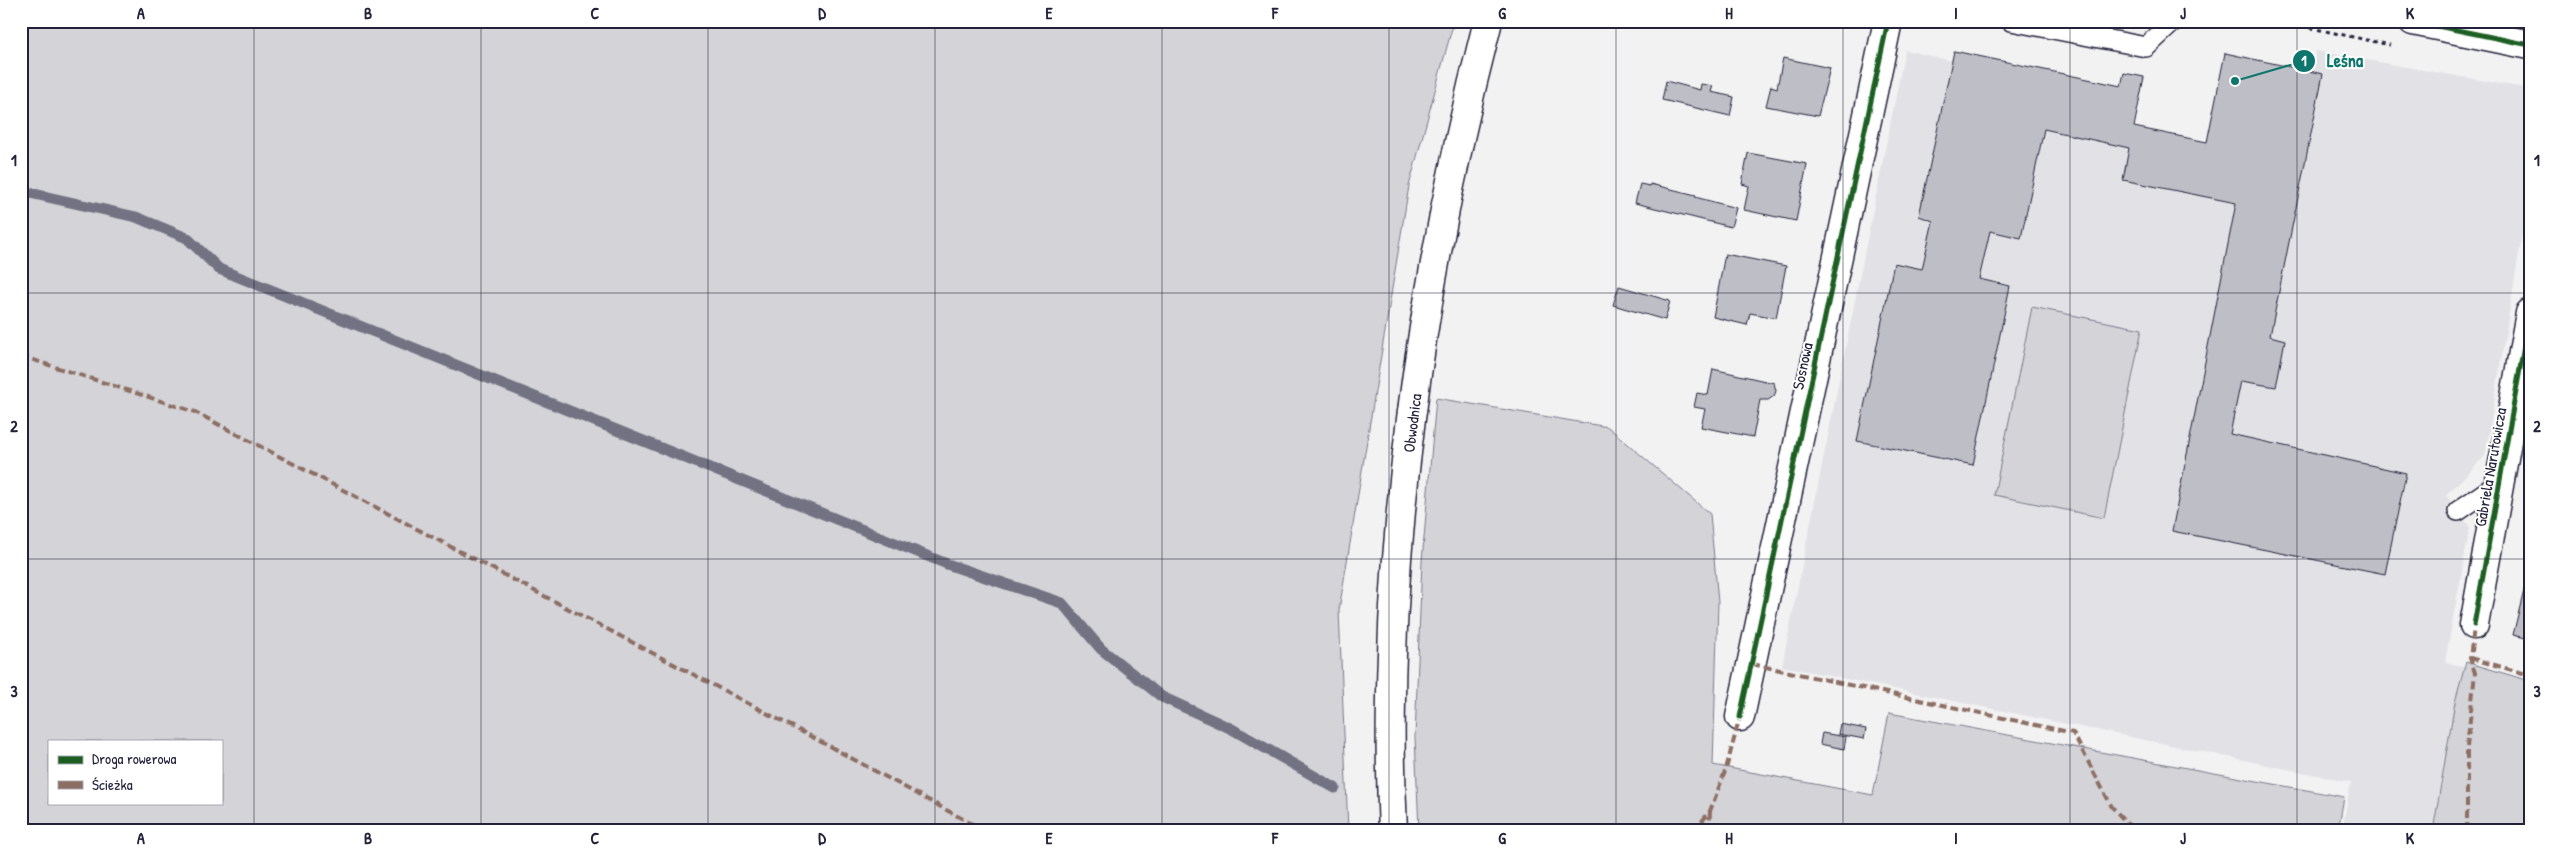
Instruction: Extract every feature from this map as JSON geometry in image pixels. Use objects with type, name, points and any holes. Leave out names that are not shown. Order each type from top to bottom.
[{"type":"street","name":"Obwodnica","points":[[1393,831],[1390,707],[1398,558],[1412,412],[1437,252],[1470,92],[1488,21]]},
{"type":"street","name":"Sosnowa","points":[[1740,717],[1888,21]]},
{"type":"street","points":[[2413,21],[2530,46]]},
{"type":"street","name":"Gabriela Narutowicza","points":[[2474,625],[2530,313]]},
{"type":"lane","points":[[2011,21],[2146,47],[2174,21]]},
{"type":"lane","points":[[2458,511],[2500,482]]},
{"type":"shaded area","points":[[21,21],[1454,21],[1409,186],[1339,610],[1348,831],[21,831]]},
{"type":"shaded area","points":[[1905,50],[1952,61],[2121,86],[2124,73],[2144,77],[2134,127],[2206,142],[2225,53],[2312,72],[2316,51],[2530,89],[2530,188],[2485,456],[2446,495],[2470,527],[2445,662],[2465,667],[2455,702],[2433,831],[2342,831],[2351,782],[1782,666]]},
{"type":"shaded area","points":[[2032,307],[2142,329],[2104,518],[1994,495]]},
{"type":"shaded area","points":[[1436,398],[1608,427],[1710,514],[1718,602],[1713,765],[1873,795],[1889,713],[2344,797],[2338,831],[1419,831],[1415,737],[1422,561]]},
{"type":"shaded area","points":[[2466,662],[2530,681],[2530,831],[2433,831],[2455,702]]},
{"type":"building","points":[[1954,51],[2121,86],[2124,73],[2144,77],[2134,127],[2207,142],[2225,53],[2323,74],[2270,336],[2285,340],[2276,387],[2241,381],[2230,434],[2406,473],[2385,574],[2172,531],[2236,203],[2123,180],[2129,148],[2044,129],[2021,238],[1990,231],[1979,279],[2010,286],[1973,465],[1857,441],[1894,263],[1922,269],[1933,221],[1919,216]]},
{"type":"building","points":[[1783,58],[1830,68],[1818,116],[1766,106],[1771,86],[1777,88]]},
{"type":"building","points":[[1666,81],[1700,90],[1701,84],[1713,86],[1711,92],[1734,97],[1730,116],[1662,100]]},
{"type":"building","points":[[1748,153],[1807,164],[1796,221],[1744,210],[1749,186],[1742,184]]},
{"type":"building","points":[[1640,184],[1650,186],[1650,184],[1696,195],[1695,197],[1736,208],[1731,227],[1635,203]]},
{"type":"building","points":[[1725,254],[1786,266],[1776,318],[1750,313],[1747,325],[1713,317]]},
{"type":"building","points":[[1619,286],[1670,301],[1665,320],[1613,305]]},
{"type":"building","points":[[1713,369],[1774,383],[1776,391],[1774,396],[1768,400],[1760,400],[1753,437],[1701,427],[1705,409],[1694,407],[1697,393],[1708,395]]},
{"type":"building","points":[[2530,566],[2530,639],[2513,635]]},
{"type":"building","points":[[1840,724],[1866,729],[1864,739],[1838,734]]},
{"type":"building","points":[[1822,733],[1846,737],[1844,749],[1820,744]]},
{"type":"waterway","points":[[21,191],[136,217],[187,238],[219,269],[947,564],[1062,603],[1101,649],[1162,697],[1232,729],[1335,788]]},
{"type":"marked path","points":[[21,356],[195,412],[829,746],[985,831]]},
{"type":"marked path","points":[[2467,831],[2467,747],[2475,673],[2470,658],[2475,620]]},
{"type":"marked path","points":[[2470,658],[2530,675]]},
{"type":"marked path","points":[[1752,664],[2073,733],[2112,807],[2134,831]]},
{"type":"marked path","points":[[1694,831],[1710,811],[1726,769],[1741,713]]},
{"type":"marked path","points":[[1709,831],[1710,811]]},
{"type":"cycle path","points":[[1740,717],[1888,21]]},
{"type":"cycle path","points":[[2413,21],[2530,45]]},
{"type":"cycle path","points":[[2474,625],[2530,313]]},
{"type":"place","name":"Leśna","points":[[2235,81]]}]
